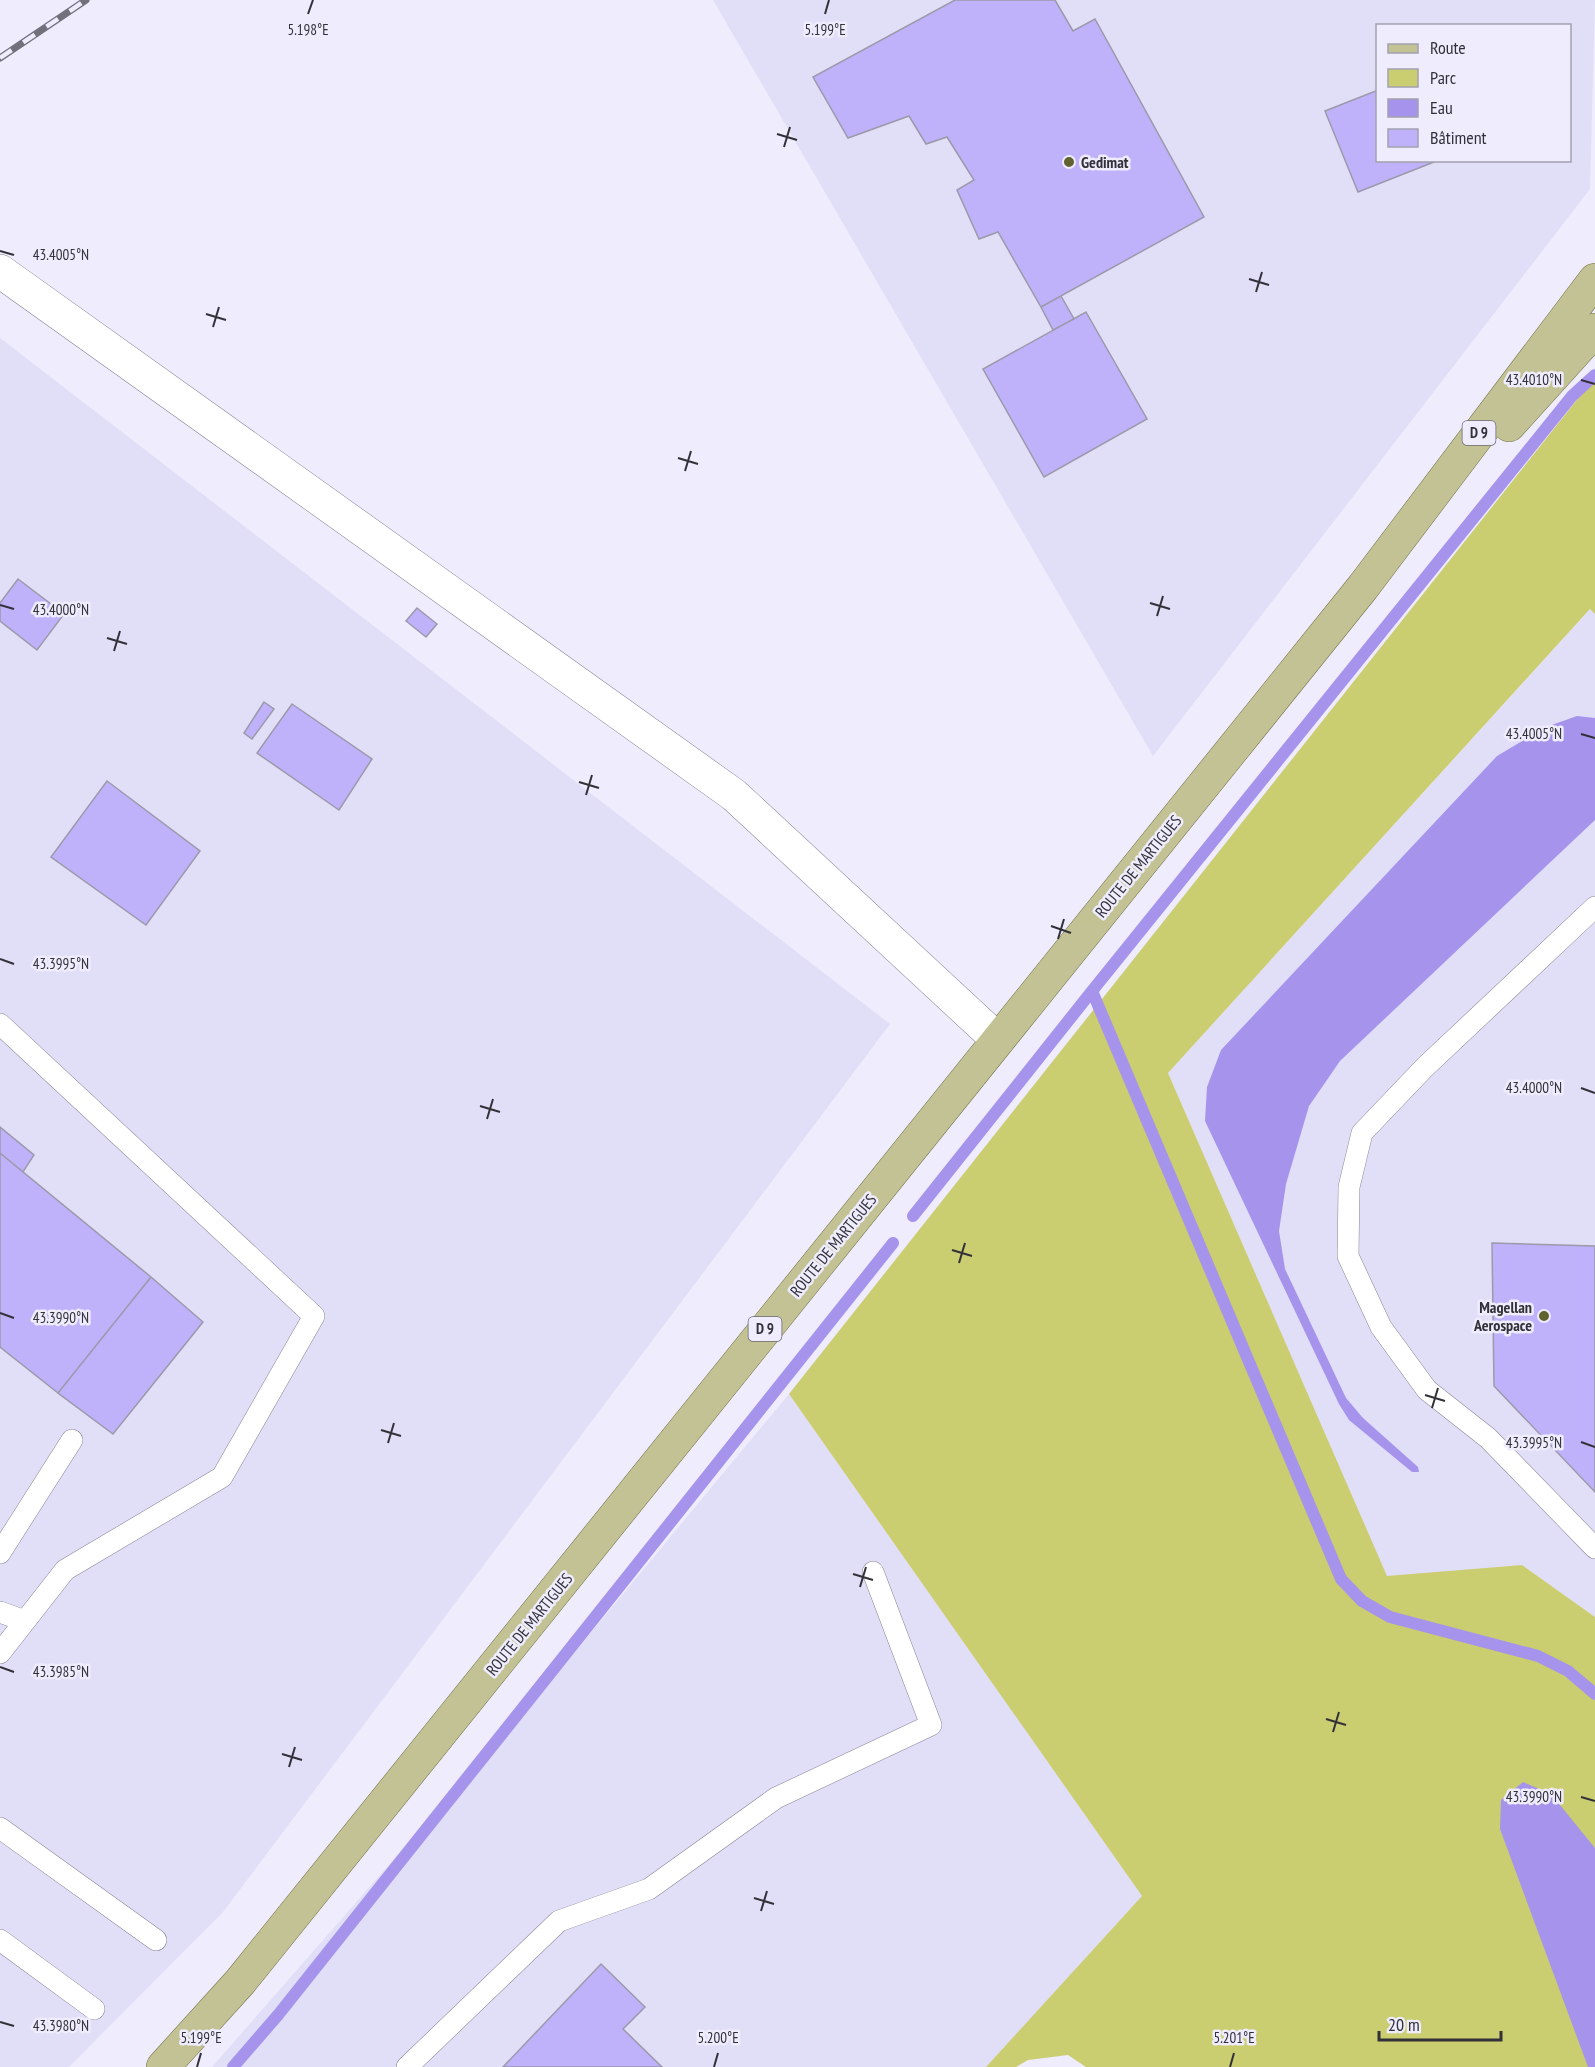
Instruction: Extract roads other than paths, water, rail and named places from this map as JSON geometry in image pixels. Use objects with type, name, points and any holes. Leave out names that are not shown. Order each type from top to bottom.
[{"type":"main road","name":"ROUTE DE MARTIGUES","points":[[163,2067],[240,1982],[1363,587],[1595,280]]},
{"type":"main road","name":"ROUTE DE MARTIGUES","points":[[1363,587],[1595,330]]},
{"type":"street","points":[[0,271],[734,795],[998,1040]]},
{"type":"lane","points":[[1595,907],[1425,1067],[1362,1132],[1349,1187],[1348,1256],[1381,1327],[1427,1390],[1488,1438],[1595,1548]]},
{"type":"lane","points":[[0,1023],[314,1316],[222,1477],[65,1570],[0,1653]]},
{"type":"lane","points":[[0,1552],[72,1440]]},
{"type":"lane","points":[[407,2067],[559,1921],[649,1888],[776,1798],[931,1725],[873,1572]]},
{"type":"lane","points":[[0,1612],[25,1621]]},
{"type":"lane","points":[[0,1828],[156,1940]]},
{"type":"lane","points":[[0,1940],[94,2009]]},
{"type":"water","points":[[1577,716],[1595,718],[1595,820],[1340,1061],[1309,1106],[1286,1184],[1279,1231],[1285,1269],[1346,1398],[1363,1418],[1418,1467],[1419,1472],[1412,1472],[1349,1420],[1339,1404],[1205,1121],[1207,1087],[1221,1050],[1497,756],[1546,727]]},
{"type":"water","points":[[1523,1782],[1551,1794],[1595,1848],[1595,2067],[1588,2067],[1500,1829],[1501,1800]]},
{"type":"waterway","points":[[1595,375],[1572,396],[1092,991],[1341,1579],[1362,1601],[1390,1617],[1538,1656],[1568,1671],[1595,1694]]},
{"type":"waterway","points":[[913,1216],[1092,991]]},
{"type":"waterway","points":[[233,2067],[278,2015],[893,1243]]},
{"type":"railway","points":[[0,58],[86,0]]},
{"type":"place","name":"Gedimat","points":[[1069,162]]},
{"type":"place","name":"Magellan Aerospace","points":[[1544,1316]]}]
